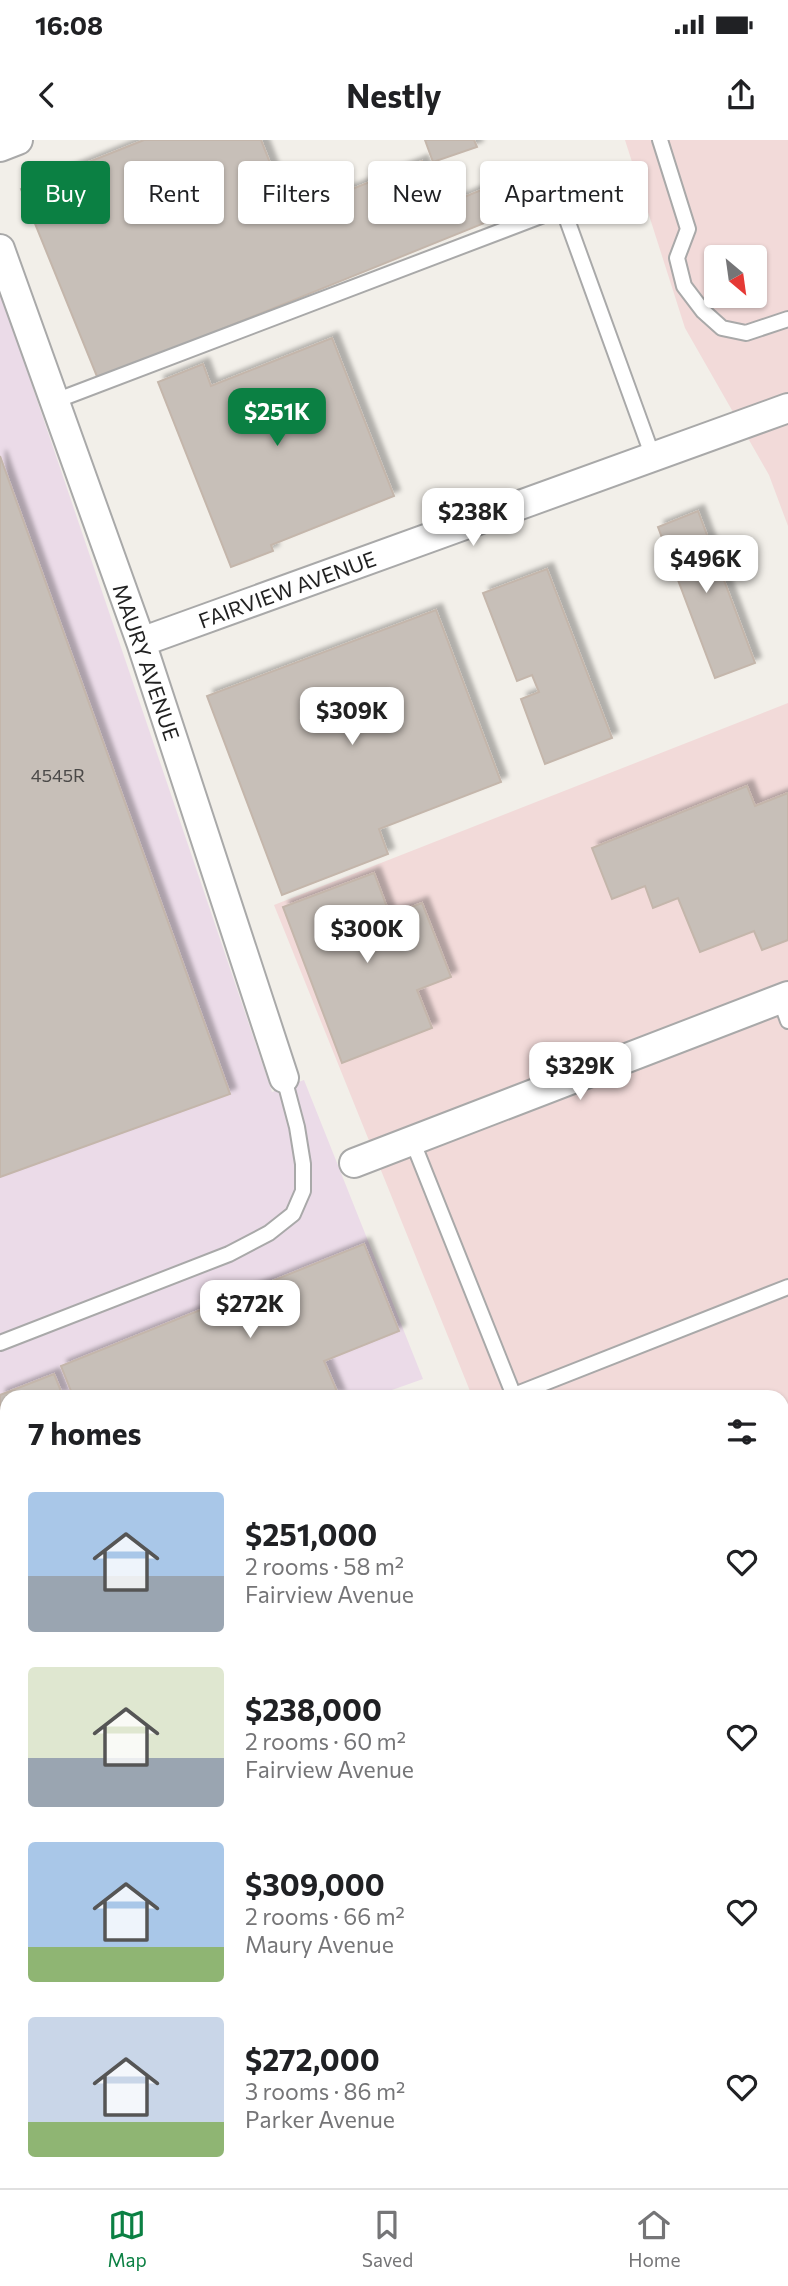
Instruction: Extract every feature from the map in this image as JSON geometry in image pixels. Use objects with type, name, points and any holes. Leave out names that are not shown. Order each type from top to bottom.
[{"type":"street","points":[[0,147],[18,140]]},
{"type":"street","name":"MAURY AVENUE","points":[[0,249],[141,642],[284,1078]]},
{"type":"street","name":"FAIRVIEW AVENUE","points":[[141,642],[788,408]]},
{"type":"street","points":[[355,1163],[785,1005]]},
{"type":"lane","points":[[660,140],[688,229],[677,258],[684,286],[703,311],[722,328],[746,333],[788,319]]},
{"type":"lane","points":[[55,401],[554,211],[566,217],[653,457]]},
{"type":"lane","points":[[0,1343],[229,1254],[269,1233],[293,1214],[303,1191],[303,1164],[297,1127],[284,1078]]},
{"type":"lane","points":[[412,1140],[512,1390]]},
{"type":"lane","points":[[529,1390],[788,1287]]},
{"type":"shaded area","points":[[625,140],[788,140],[788,526],[769,475],[685,328],[648,212],[648,161],[632,161]]},
{"type":"shaded area","points":[[0,291],[272,1092],[304,1080],[423,1379],[392,1390],[0,1390]]},
{"type":"shaded area","points":[[788,703],[788,1390],[470,1390],[274,905]]},
{"type":"building","points":[[144,140],[261,140],[269,161],[238,161],[238,224],[354,224],[354,188],[368,183],[368,224],[466,224],[466,196],[480,191],[482,224],[98,379],[35,224],[110,224],[110,161],[91,161]]},
{"type":"building","points":[[425,140],[474,140],[477,147],[436,161],[433,161]]},
{"type":"building","points":[[332,338],[394,496],[271,545],[273,551],[231,567],[158,382],[203,364],[211,386]]},
{"type":"building","points":[[0,456],[230,1094],[0,1177]]},
{"type":"building","points":[[698,511],[755,663],[715,678],[658,527]]},
{"type":"building","points":[[547,569],[612,738],[545,764],[521,699],[539,692],[532,675],[517,681],[483,593]]},
{"type":"building","points":[[436,610],[501,782],[379,829],[388,854],[282,895],[207,696]]},
{"type":"building","points":[[747,786],[755,806],[788,793],[788,940],[762,950],[754,931],[700,952],[678,898],[653,908],[645,886],[612,899],[592,848]]},
{"type":"building","points":[[374,873],[390,915],[422,903],[451,977],[417,990],[432,1028],[342,1063],[283,907]]},
{"type":"building","points":[[364,1244],[399,1331],[324,1361],[336,1390],[71,1390],[61,1366]]},
{"type":"building","points":[[54,1374],[61,1390],[13,1390]]}]
